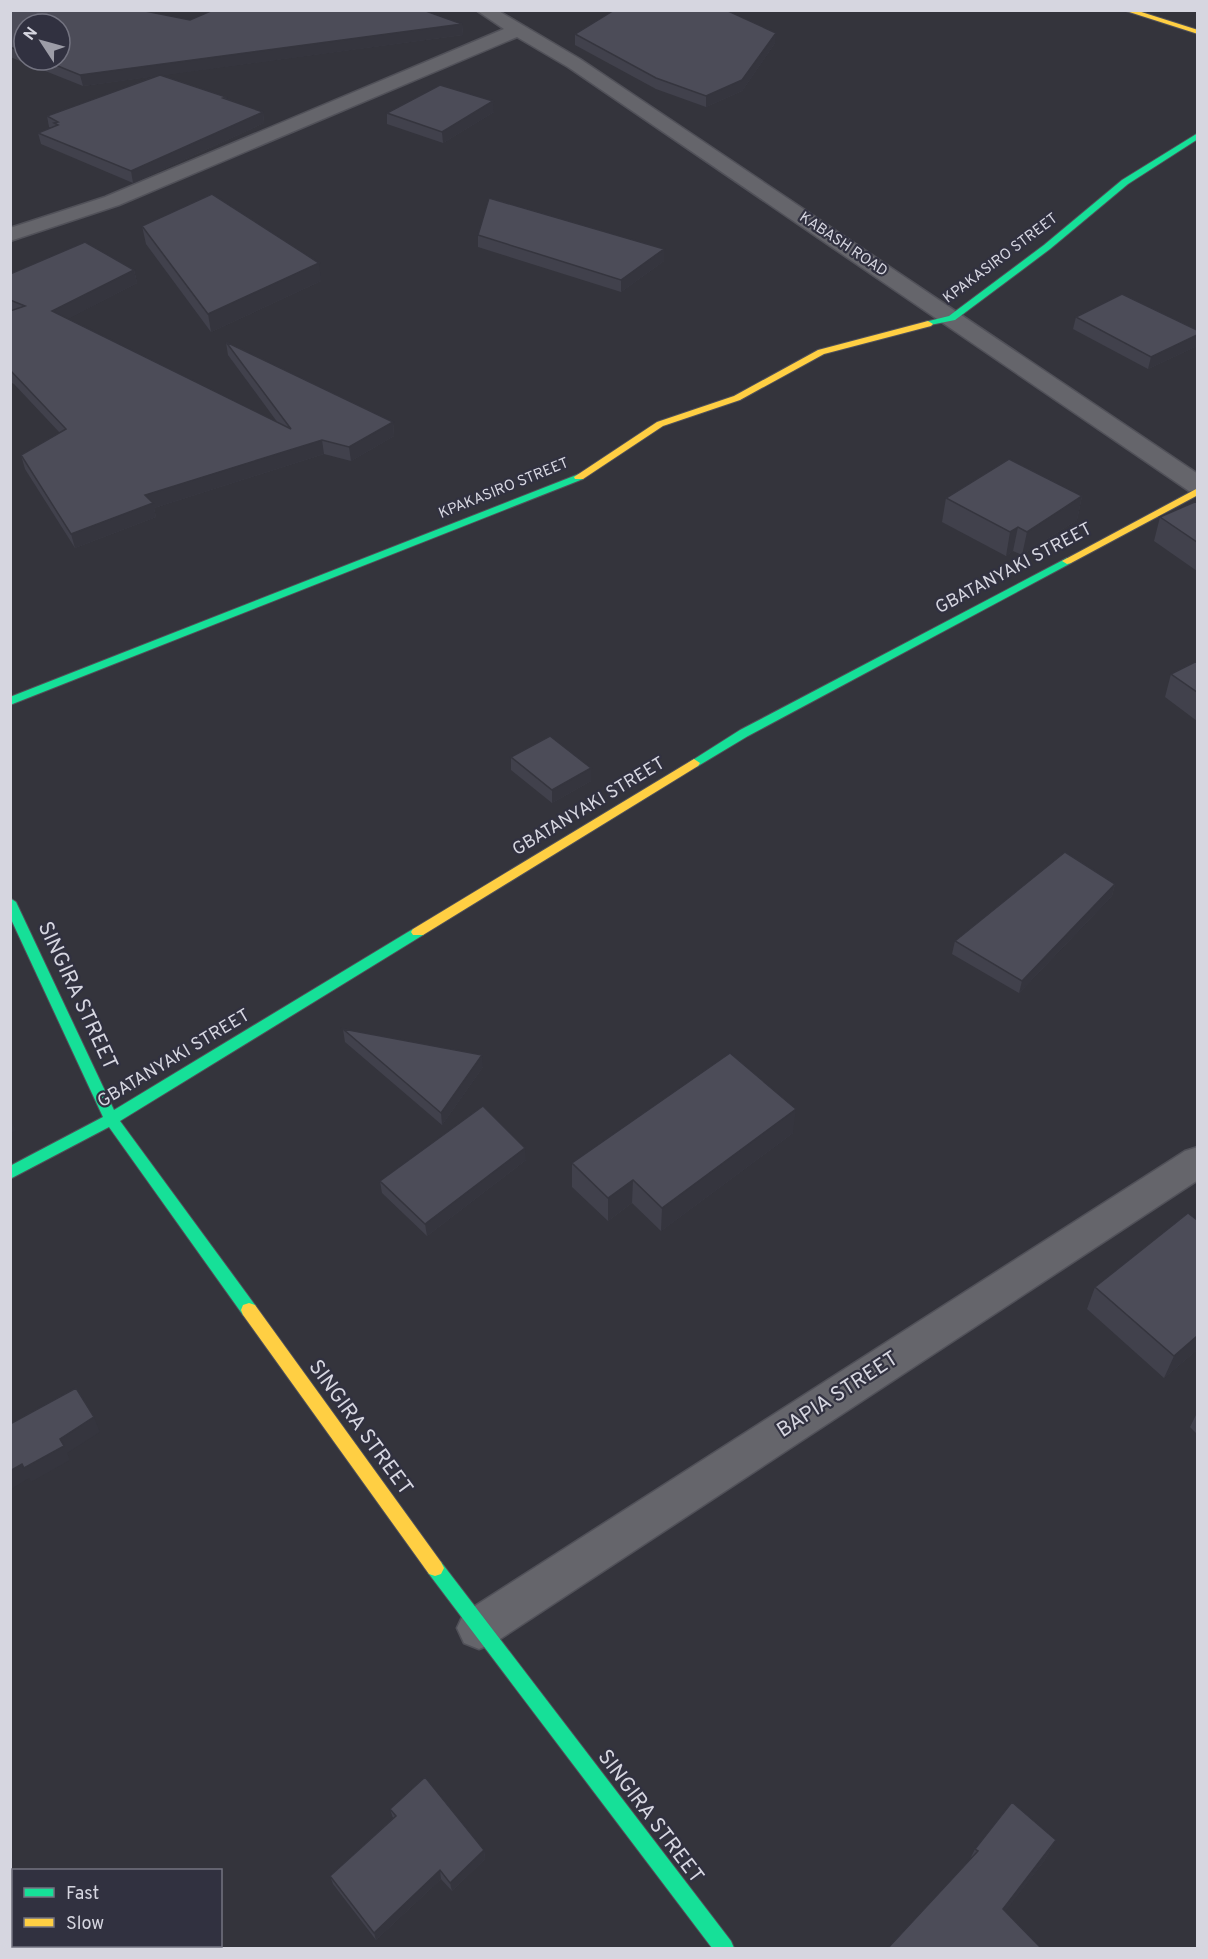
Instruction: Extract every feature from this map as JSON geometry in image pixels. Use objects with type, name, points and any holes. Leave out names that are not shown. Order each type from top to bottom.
[{"type":"street","name":"KABASH ROAD","points":[[484,10],[574,63],[1197,486]]},
{"type":"street","points":[[1126,10],[1197,32]]},
{"type":"street","points":[[10,235],[112,201],[517,30]]},
{"type":"street","name":"KPAKASIRO STREET","points":[[10,701],[572,481],[660,424],[737,398],[822,352],[952,318],[1047,247],[1125,182],[1197,135]]},
{"type":"street","name":"GBATANYAKI STREET","points":[[10,1173],[111,1119],[744,733],[1197,491]]},
{"type":"street","name":"SINGIRA STREET","points":[[10,902],[111,1119],[479,1628],[724,1948]]},
{"type":"street","name":"BAPIA STREET","points":[[479,1628],[1197,1161]]},
{"type":"building","points":[[10,10],[140,10],[190,20],[213,10],[423,10],[462,24],[80,75],[72,72],[72,12],[12,12],[12,48],[10,47]]},
{"type":"building","points":[[614,10],[726,10],[776,33],[742,80],[706,96],[656,78],[575,34]]},
{"type":"building","points":[[160,75],[263,112],[131,171],[38,133],[58,125],[54,123],[58,122],[47,116]]},
{"type":"building","points":[[440,85],[493,101],[442,132],[387,113]]},
{"type":"building","points":[[212,194],[319,263],[208,314],[142,226]]},
{"type":"building","points":[[489,198],[664,249],[621,280],[478,235]]},
{"type":"building","points":[[85,242],[134,270],[52,311],[291,429],[226,342],[393,422],[349,447],[322,440],[145,495],[153,503],[71,534],[21,455],[66,429],[10,370],[10,311],[25,306],[10,300],[10,274]]},
{"type":"building","points":[[1122,294],[1197,330],[1197,335],[1151,357],[1076,317]]},
{"type":"building","points":[[1009,459],[1082,496],[1027,532],[1018,527],[1010,532],[946,498]]},
{"type":"building","points":[[1197,501],[1197,542],[1160,517]]},
{"type":"building","points":[[1197,661],[1197,692],[1171,674]]},
{"type":"building","points":[[550,736],[591,768],[552,790],[511,757]]},
{"type":"building","points":[[1065,852],[1115,884],[1022,981],[955,941]]},
{"type":"building","points":[[343,1029],[482,1055],[441,1113]]},
{"type":"building","points":[[730,1053],[796,1109],[662,1208],[633,1180],[608,1198],[572,1163]]},
{"type":"building","points":[[483,1106],[525,1148],[425,1224],[380,1181]]},
{"type":"building","points":[[1188,1213],[1197,1220],[1197,1336],[1174,1356],[1095,1287]]},
{"type":"building","points":[[76,1388],[94,1417],[60,1439],[64,1446],[24,1468],[22,1464],[10,1471],[10,1424]]},
{"type":"building","points":[[425,1777],[484,1850],[450,1883],[440,1870],[374,1933],[330,1876],[396,1816],[390,1809]]},
{"type":"building","points":[[1012,1802],[1056,1840],[1003,1909],[1041,1948],[888,1948],[978,1851],[975,1849]]},
{"type":"traffic: fast","points":[[928,324],[952,318],[1047,247],[1125,182],[1198,135]]},
{"type":"traffic: fast","points":[[10,701],[579,477]]},
{"type":"traffic: fast","points":[[694,763],[744,733],[1067,561]]},
{"type":"traffic: fast","points":[[10,902],[111,1119],[249,1310]]},
{"type":"traffic: fast","points":[[10,1173],[111,1119],[418,932]]},
{"type":"traffic: fast","points":[[435,1568],[724,1948]]},
{"type":"traffic: slow","points":[[1126,10],[1198,32]]},
{"type":"traffic: slow","points":[[579,477],[660,424],[737,398],[821,352],[928,324]]},
{"type":"traffic: slow","points":[[1067,561],[1198,491]]},
{"type":"traffic: slow","points":[[418,932],[694,763]]},
{"type":"traffic: slow","points":[[249,1310],[435,1568]]}]
